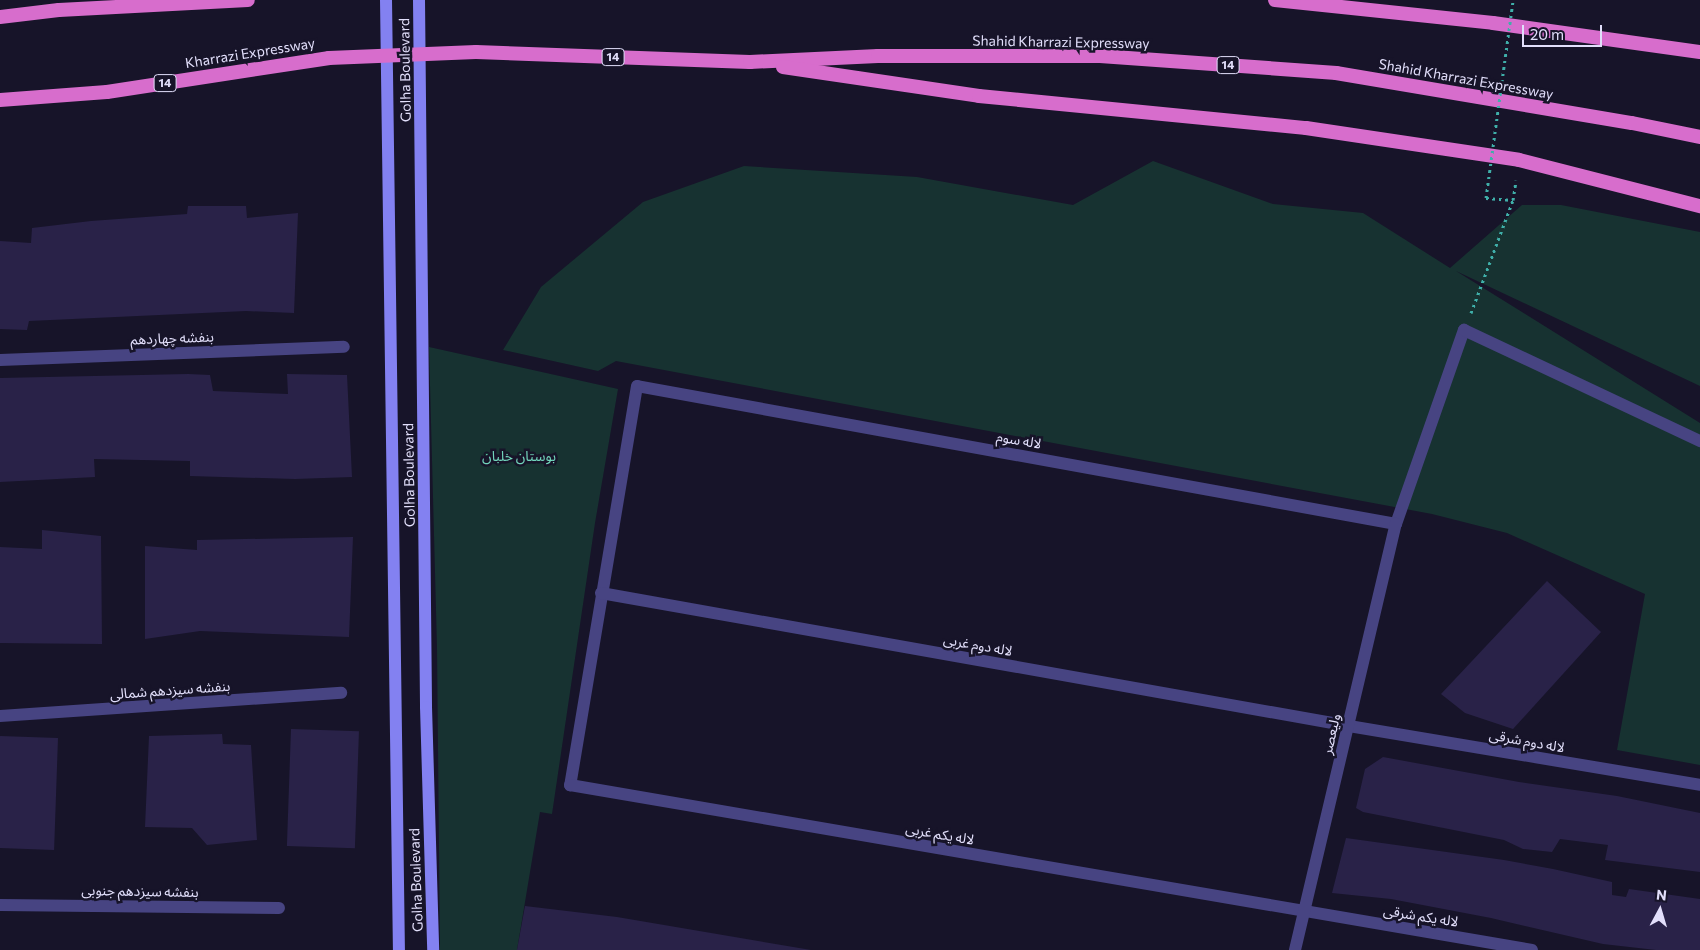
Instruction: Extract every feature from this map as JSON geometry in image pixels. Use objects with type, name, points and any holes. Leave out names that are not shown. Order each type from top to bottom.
[{"type":"highway","points":[[0,17],[59,10],[248,0]]},
{"type":"highway","points":[[1275,0],[1493,22],[1700,52]]},
{"type":"highway","name":"Kharrazi Expressway","points":[[0,100],[107,92],[329,58],[476,52]]},
{"type":"highway","name":"Shahid Kharrazi Expressway","points":[[476,52],[750,62],[878,56],[1100,56],[1336,73],[1632,123],[1700,137]]},
{"type":"highway","points":[[750,62],[979,96],[1306,128],[1509,158],[1700,206]]},
{"type":"main road","name":"Golha Boulevard","points":[[386,0],[399,950]]},
{"type":"main road","name":"Golha Boulevard","points":[[419,0],[426,707],[433,950]]},
{"type":"street","points":[[1464,330],[1700,440]]},
{"type":"street","name":"ولیعصر","points":[[1295,950],[1396,524],[1464,330]]},
{"type":"street","name":"بنفشه چهاردهم","points":[[0,360],[344,346]]},
{"type":"street","name":"لاله سوم","points":[[601,593],[637,386],[1396,524]]},
{"type":"street","name":"لاله دوم غربی","points":[[601,593],[1349,726]]},
{"type":"street","name":"لاله یکم غربی","points":[[601,593],[570,785],[1304,912]]},
{"type":"street","name":"بنفشه سیزدهم شمالی","points":[[0,716],[341,693]]},
{"type":"street","name":"لاله دوم شرقی","points":[[1349,726],[1700,785]]},
{"type":"street","name":"بنفشه سیزدهم جنوبی","points":[[0,905],[279,908]]},
{"type":"street","name":"لاله یکم شرقی","points":[[1304,912],[1532,950]]},
{"type":"path","points":[[1464,330],[1513,200],[1486,198],[1513,0]]},
{"type":"green space","points":[[1153,161],[1273,204],[1363,213],[1450,268],[1522,205],[1561,205],[1700,232],[1700,386],[1456,271],[1700,423],[1700,765],[1617,750],[1645,594],[1507,533],[1432,514],[616,361],[598,371],[503,350],[541,287],[643,202],[744,166],[917,177],[1073,205]]},
{"type":"green space","name":"بوستان خلبان","points":[[429,347],[618,389],[595,523],[552,814],[540,812],[517,950],[440,950],[437,647]]},
{"type":"building","points":[[188,206],[246,206],[247,218],[298,213],[294,313],[246,311],[29,321],[27,330],[0,329],[0,241],[31,243],[32,228],[91,221],[187,214]]},
{"type":"building","points":[[287,374],[347,375],[352,477],[295,479],[190,476],[190,461],[94,459],[95,477],[0,482],[0,378],[210,375],[213,391],[288,394]]},
{"type":"building","points":[[42,530],[101,536],[102,644],[0,643],[0,547],[42,549]]},
{"type":"building","points":[[353,537],[349,637],[200,631],[145,639],[145,546],[197,550],[197,540]]},
{"type":"building","points":[[1547,581],[1601,632],[1513,729],[1465,713],[1441,694]]},
{"type":"building","points":[[291,729],[359,731],[355,848],[287,846]]},
{"type":"building","points":[[222,734],[223,744],[251,745],[257,840],[207,845],[192,828],[145,827],[149,736]]},
{"type":"building","points":[[0,736],[58,738],[54,850],[0,848]]},
{"type":"building","points":[[1383,757],[1519,782],[1617,796],[1700,813],[1700,872],[1605,860],[1608,845],[1560,839],[1552,852],[1523,849],[1504,840],[1363,812],[1356,808],[1365,769]]},
{"type":"building","points":[[1346,838],[1504,860],[1553,869],[1612,882],[1612,895],[1626,897],[1629,889],[1700,899],[1700,950],[1656,950],[1603,944],[1491,918],[1391,899],[1332,893]]},
{"type":"building","points":[[525,906],[617,917],[811,950],[517,950]]}]
